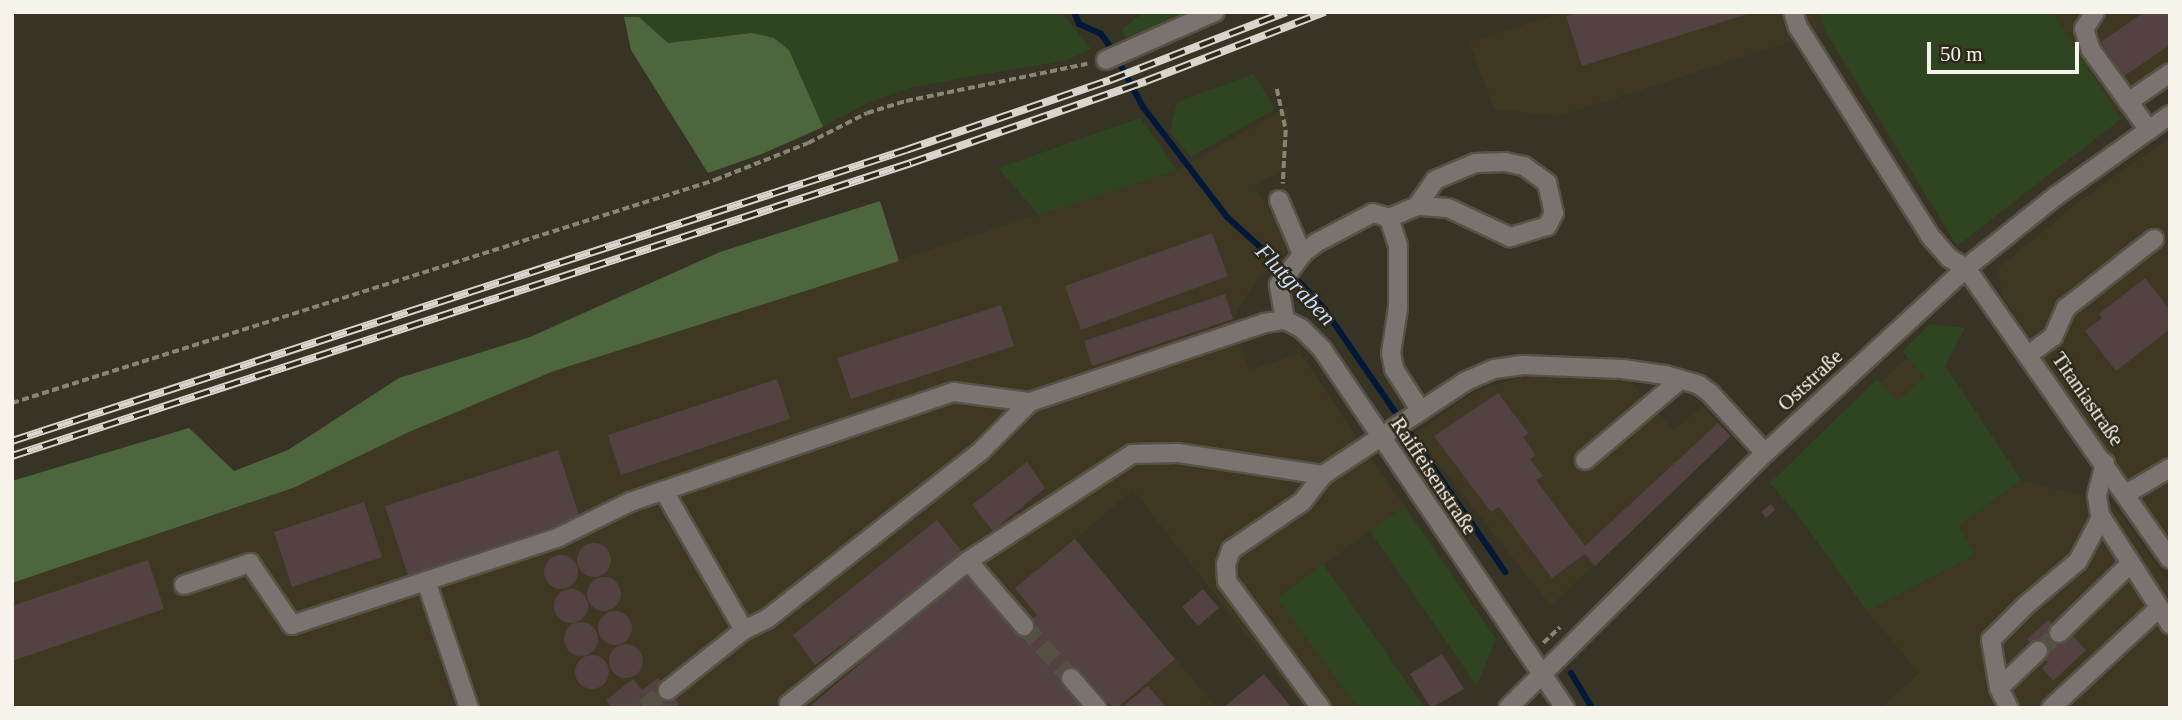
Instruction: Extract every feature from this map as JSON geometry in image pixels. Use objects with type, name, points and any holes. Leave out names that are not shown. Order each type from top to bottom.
[{"type":"street","points":[[1106,60],[1215,12]]},
{"type":"street","name":"Titaniastraße","points":[[1793,12],[1798,27],[1930,236],[1950,258],[1966,268],[2170,559]]},
{"type":"street","points":[[2095,12],[2084,29],[2091,50],[2149,130]]},
{"type":"street","points":[[2128,102],[2170,73]]},
{"type":"street","name":"Oststraße","points":[[1508,708],[1765,453],[1966,268],[2056,197],[2170,115]]},
{"type":"street","points":[[184,585],[250,563],[292,625],[559,537],[630,502],[954,392],[1030,402],[1285,320],[1279,285],[1292,266],[1317,243],[1373,213],[1390,218],[1417,206],[1448,208],[1510,237],[1547,226],[1553,213],[1547,183],[1524,166],[1505,162],[1475,163],[1435,180],[1417,206]]},
{"type":"street","points":[[1279,200],[1292,266]]},
{"type":"street","points":[[1390,218],[1398,246],[1398,308],[1391,353],[1410,419]]},
{"type":"street","points":[[2028,355],[2053,337],[2066,308],[2154,240]]},
{"type":"street","name":"Raiffeisenstraße","points":[[1285,320],[1301,328],[1322,349],[1564,708]]},
{"type":"street","points":[[1321,708],[1227,581],[1226,564],[1231,550],[1302,502],[1323,475],[1466,381],[1510,366],[1622,369],[1680,380],[1710,393],[1765,453]]},
{"type":"street","points":[[1585,460],[1680,380]]},
{"type":"street","points":[[668,690],[744,630],[767,619],[980,452],[1030,402]]},
{"type":"street","points":[[792,708],[789,704],[968,561],[1132,454],[1178,453],[1323,475]]},
{"type":"street","points":[[2105,463],[2097,496],[2101,518],[2170,625]]},
{"type":"street","points":[[2126,495],[2170,468]]},
{"type":"street","points":[[664,491],[744,630]]},
{"type":"street","points":[[2009,708],[1999,688],[1992,640],[2026,605],[2078,561],[2101,518]]},
{"type":"street","points":[[968,561],[1024,626]]},
{"type":"street","points":[[2059,633],[2130,564]]},
{"type":"street","points":[[426,581],[469,708]]},
{"type":"street","points":[[2051,708],[2158,608]]},
{"type":"street","points":[[1999,688],[2038,651]]},
{"type":"street","points":[[1071,678],[1097,708]]},
{"type":"path","points":[[12,402],[715,180],[880,109],[1106,60]]},
{"type":"path","points":[[1277,89],[1286,130],[1285,174],[1279,200]]},
{"type":"shaded area","points":[[1564,12],[1819,12],[1825,31],[1560,116],[1494,109],[1469,42]]},
{"type":"shaded area","points":[[2052,12],[2170,12],[2170,85],[2121,119]]},
{"type":"shaded area","points":[[1289,106],[1286,170],[1254,185],[1293,246],[1257,280],[1233,319],[1249,370],[1300,353],[1405,507],[1277,597],[1358,708],[1304,708],[1133,490],[1075,539],[1217,708],[12,708],[12,583],[293,488],[409,432],[554,371],[1177,170]]},
{"type":"shaded area","points":[[2170,137],[2170,546],[2002,296],[1998,268],[2081,200]]},
{"type":"shaded area","points":[[1907,357],[1924,375],[1898,401],[1880,383]]},
{"type":"shaded area","points":[[1533,373],[1626,376],[1674,430],[1702,406],[1731,436],[1551,606],[1415,434],[1474,392]]},
{"type":"shaded area","points":[[2021,480],[2112,504],[2170,582],[2170,708],[1881,708],[1919,673],[1867,611],[1974,556],[1958,526]]},
{"type":"green space","points":[[623,12],[1061,12],[1091,49],[1067,60],[912,87],[869,102],[823,127],[789,50],[752,33],[668,43],[639,17],[624,17]]},
{"type":"green space","points":[[1144,12],[1194,12],[1126,39],[1122,29]]},
{"type":"green space","points":[[1819,12],[2052,12],[2121,119],[1957,246],[1825,31]]},
{"type":"green space","points":[[624,17],[639,17],[668,43],[752,33],[774,38],[789,50],[823,127],[762,154],[708,173],[631,50]]},
{"type":"green space","points":[[1254,74],[1275,109],[1191,157],[1170,132],[1177,102]]},
{"type":"green space","points":[[1140,118],[1177,170],[1039,215],[998,168]]},
{"type":"green space","points":[[880,201],[899,261],[554,371],[409,432],[293,488],[12,583],[12,481],[189,428],[234,471],[288,450],[399,378],[530,337],[720,252]]},
{"type":"green space","points":[[1930,324],[1965,328],[1945,366],[2021,480],[1958,526],[1975,555],[1867,611],[1798,515],[1770,483],[1877,379],[1898,401],[1924,376],[1902,351]]},
{"type":"green space","points":[[1405,507],[1496,639],[1477,686],[1370,531]]},
{"type":"green space","points":[[1323,564],[1425,708],[1358,708],[1277,598]]},
{"type":"building","points":[[1579,12],[1751,13],[1582,66],[1566,16]]},
{"type":"building","points":[[2144,12],[2170,12],[2170,45],[2124,76],[2101,42]]},
{"type":"building","points":[[1212,233],[1228,276],[1081,330],[1065,286]]},
{"type":"building","points":[[2145,278],[2170,310],[2170,329],[2116,371],[2085,331],[2102,318],[2099,314]]},
{"type":"building","points":[[1225,294],[1233,319],[1092,366],[1084,341]]},
{"type":"building","points":[[1001,305],[1014,346],[851,399],[837,358]]},
{"type":"building","points":[[777,379],[790,419],[621,475],[608,435]]},
{"type":"building","points":[[1498,393],[1529,434],[1523,437],[1536,455],[1530,459],[1543,476],[1536,480],[1585,546],[1718,423],[1731,436],[1595,566],[1585,554],[1552,578],[1499,507],[1491,512],[1434,436]]},
{"type":"building","points":[[558,450],[580,518],[408,575],[385,506]]},
{"type":"building","points":[[1027,462],[1045,488],[993,531],[972,505]]},
{"type":"building","points":[[364,502],[382,557],[292,587],[274,532]]},
{"type":"building","points":[[1771,504],[1775,510],[1766,518],[1761,512]]},
{"type":"building","points":[[937,520],[964,554],[815,665],[793,635]]},
{"type":"building","points":[[1075,539],[1175,659],[1117,708],[1113,708],[1080,670],[1065,684],[1085,708],[808,708],[966,574],[1017,632],[1037,615],[1015,588]]},
{"type":"building","points":[[594,543],[606,548],[611,560],[606,572],[594,577],[582,572],[577,560],[582,548]]},
{"type":"building","points":[[561,555],[573,560],[578,572],[573,584],[561,589],[549,584],[544,572],[549,560]]},
{"type":"building","points":[[148,560],[164,609],[12,661],[12,606]]},
{"type":"building","points":[[604,577],[616,582],[621,594],[616,606],[604,611],[592,606],[587,594],[592,582]]},
{"type":"building","points":[[571,589],[583,594],[588,606],[583,618],[571,623],[559,618],[554,606],[559,594]]},
{"type":"building","points":[[1203,589],[1219,608],[1198,626],[1182,607]]},
{"type":"building","points":[[615,611],[627,616],[632,628],[627,640],[615,645],[603,640],[598,628],[603,616]]},
{"type":"building","points":[[2048,620],[2067,641],[2073,636],[2086,650],[2053,681],[2042,668],[2048,662],[2027,639]]},
{"type":"building","points":[[581,622],[593,627],[598,639],[593,651],[581,656],[569,651],[564,639],[569,627]]},
{"type":"building","points":[[626,644],[638,649],[643,661],[638,673],[626,678],[614,673],[609,661],[614,649]]},
{"type":"building","points":[[1442,654],[1464,689],[1431,708],[1410,674]]},
{"type":"building","points":[[592,655],[604,660],[609,672],[604,684],[592,689],[580,684],[575,672],[580,660]]},
{"type":"building","points":[[1264,674],[1292,708],[1225,706]]},
{"type":"building","points":[[658,678],[679,704],[675,708],[612,708],[606,700],[633,679],[642,690]]},
{"type":"building","points":[[1148,686],[1167,708],[1121,708]]},
{"type":"waterway","name":"Flutgraben","points":[[1074,12],[1079,24],[1101,34],[1143,107],[1227,217],[1303,286],[1325,310],[1505,572]]},
{"type":"waterway","name":"Flutgraben","points":[[1571,673],[1592,708]]},
{"type":"tunnel","points":[[1024,626],[1071,678]]},
{"type":"tunnel","points":[[2038,651],[2059,633]]},
{"type":"tunnel","points":[[644,708],[668,690]]},
{"type":"railway","points":[[12,441],[906,150],[1110,80],[1286,12]]},
{"type":"railway","points":[[12,456],[911,163],[1146,81],[1325,12]]}]
